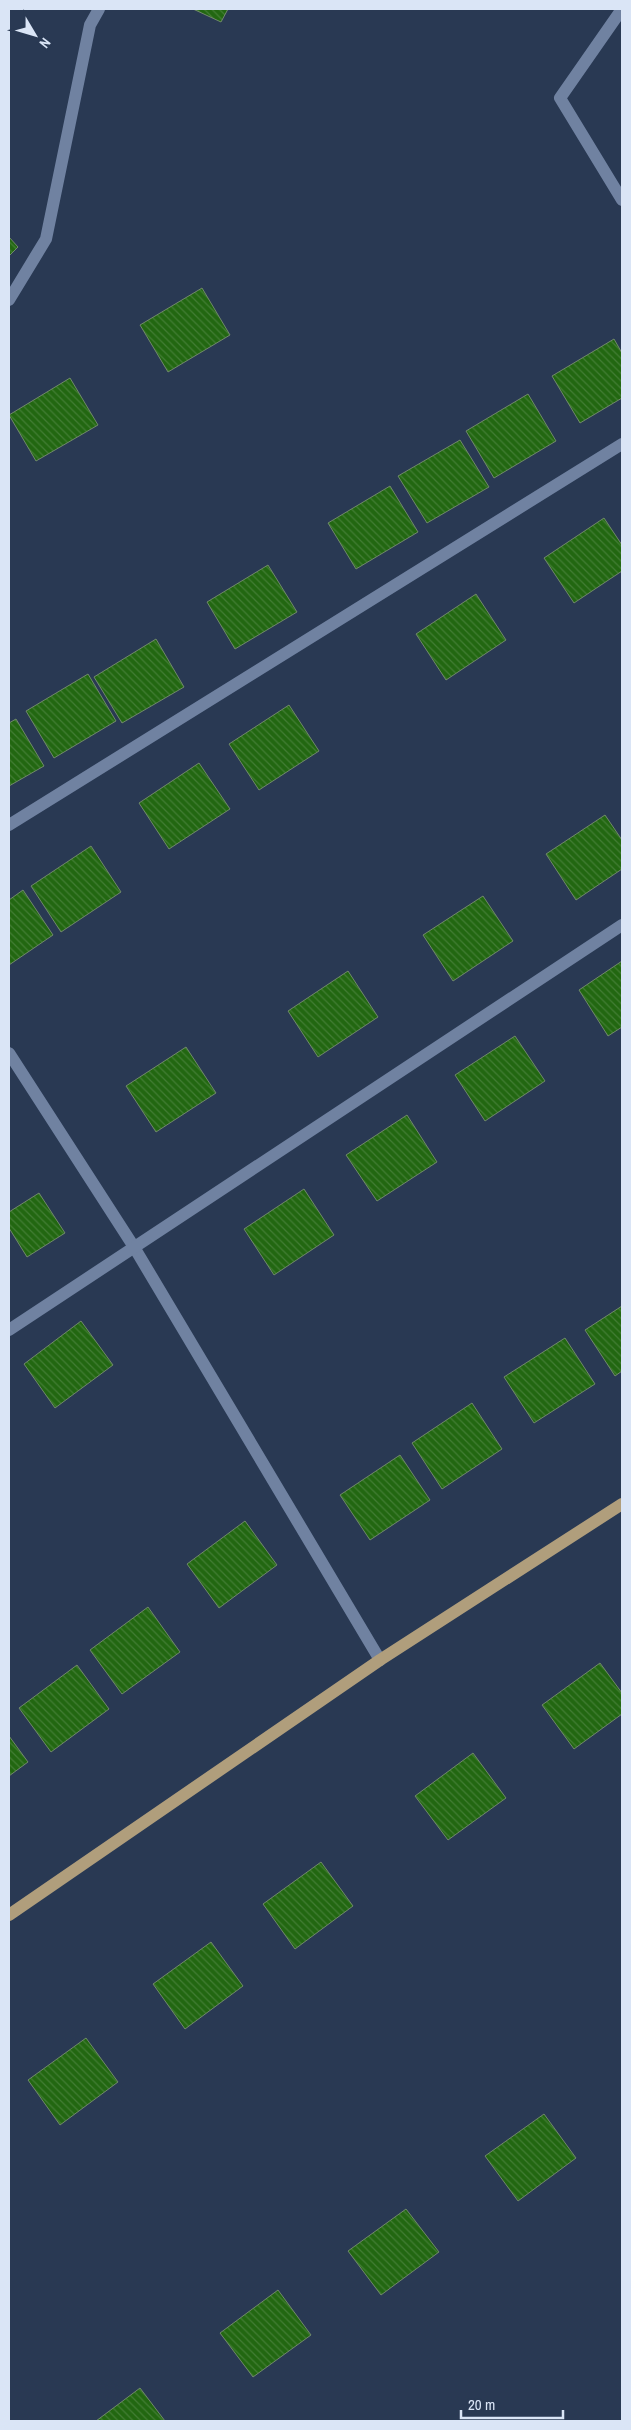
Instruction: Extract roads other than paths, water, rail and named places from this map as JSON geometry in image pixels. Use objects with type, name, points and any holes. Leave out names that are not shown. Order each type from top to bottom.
[{"type":"main road","points":[[9,1915],[380,1660],[622,1504]]},
{"type":"street","points":[[9,300],[46,239],[90,25],[98,9]]},
{"type":"street","points":[[622,9],[560,98],[622,200]]},
{"type":"street","points":[[9,825],[622,444]]},
{"type":"street","points":[[9,1330],[622,925]]},
{"type":"street","points":[[9,1053],[134,1246],[380,1660]]}]
